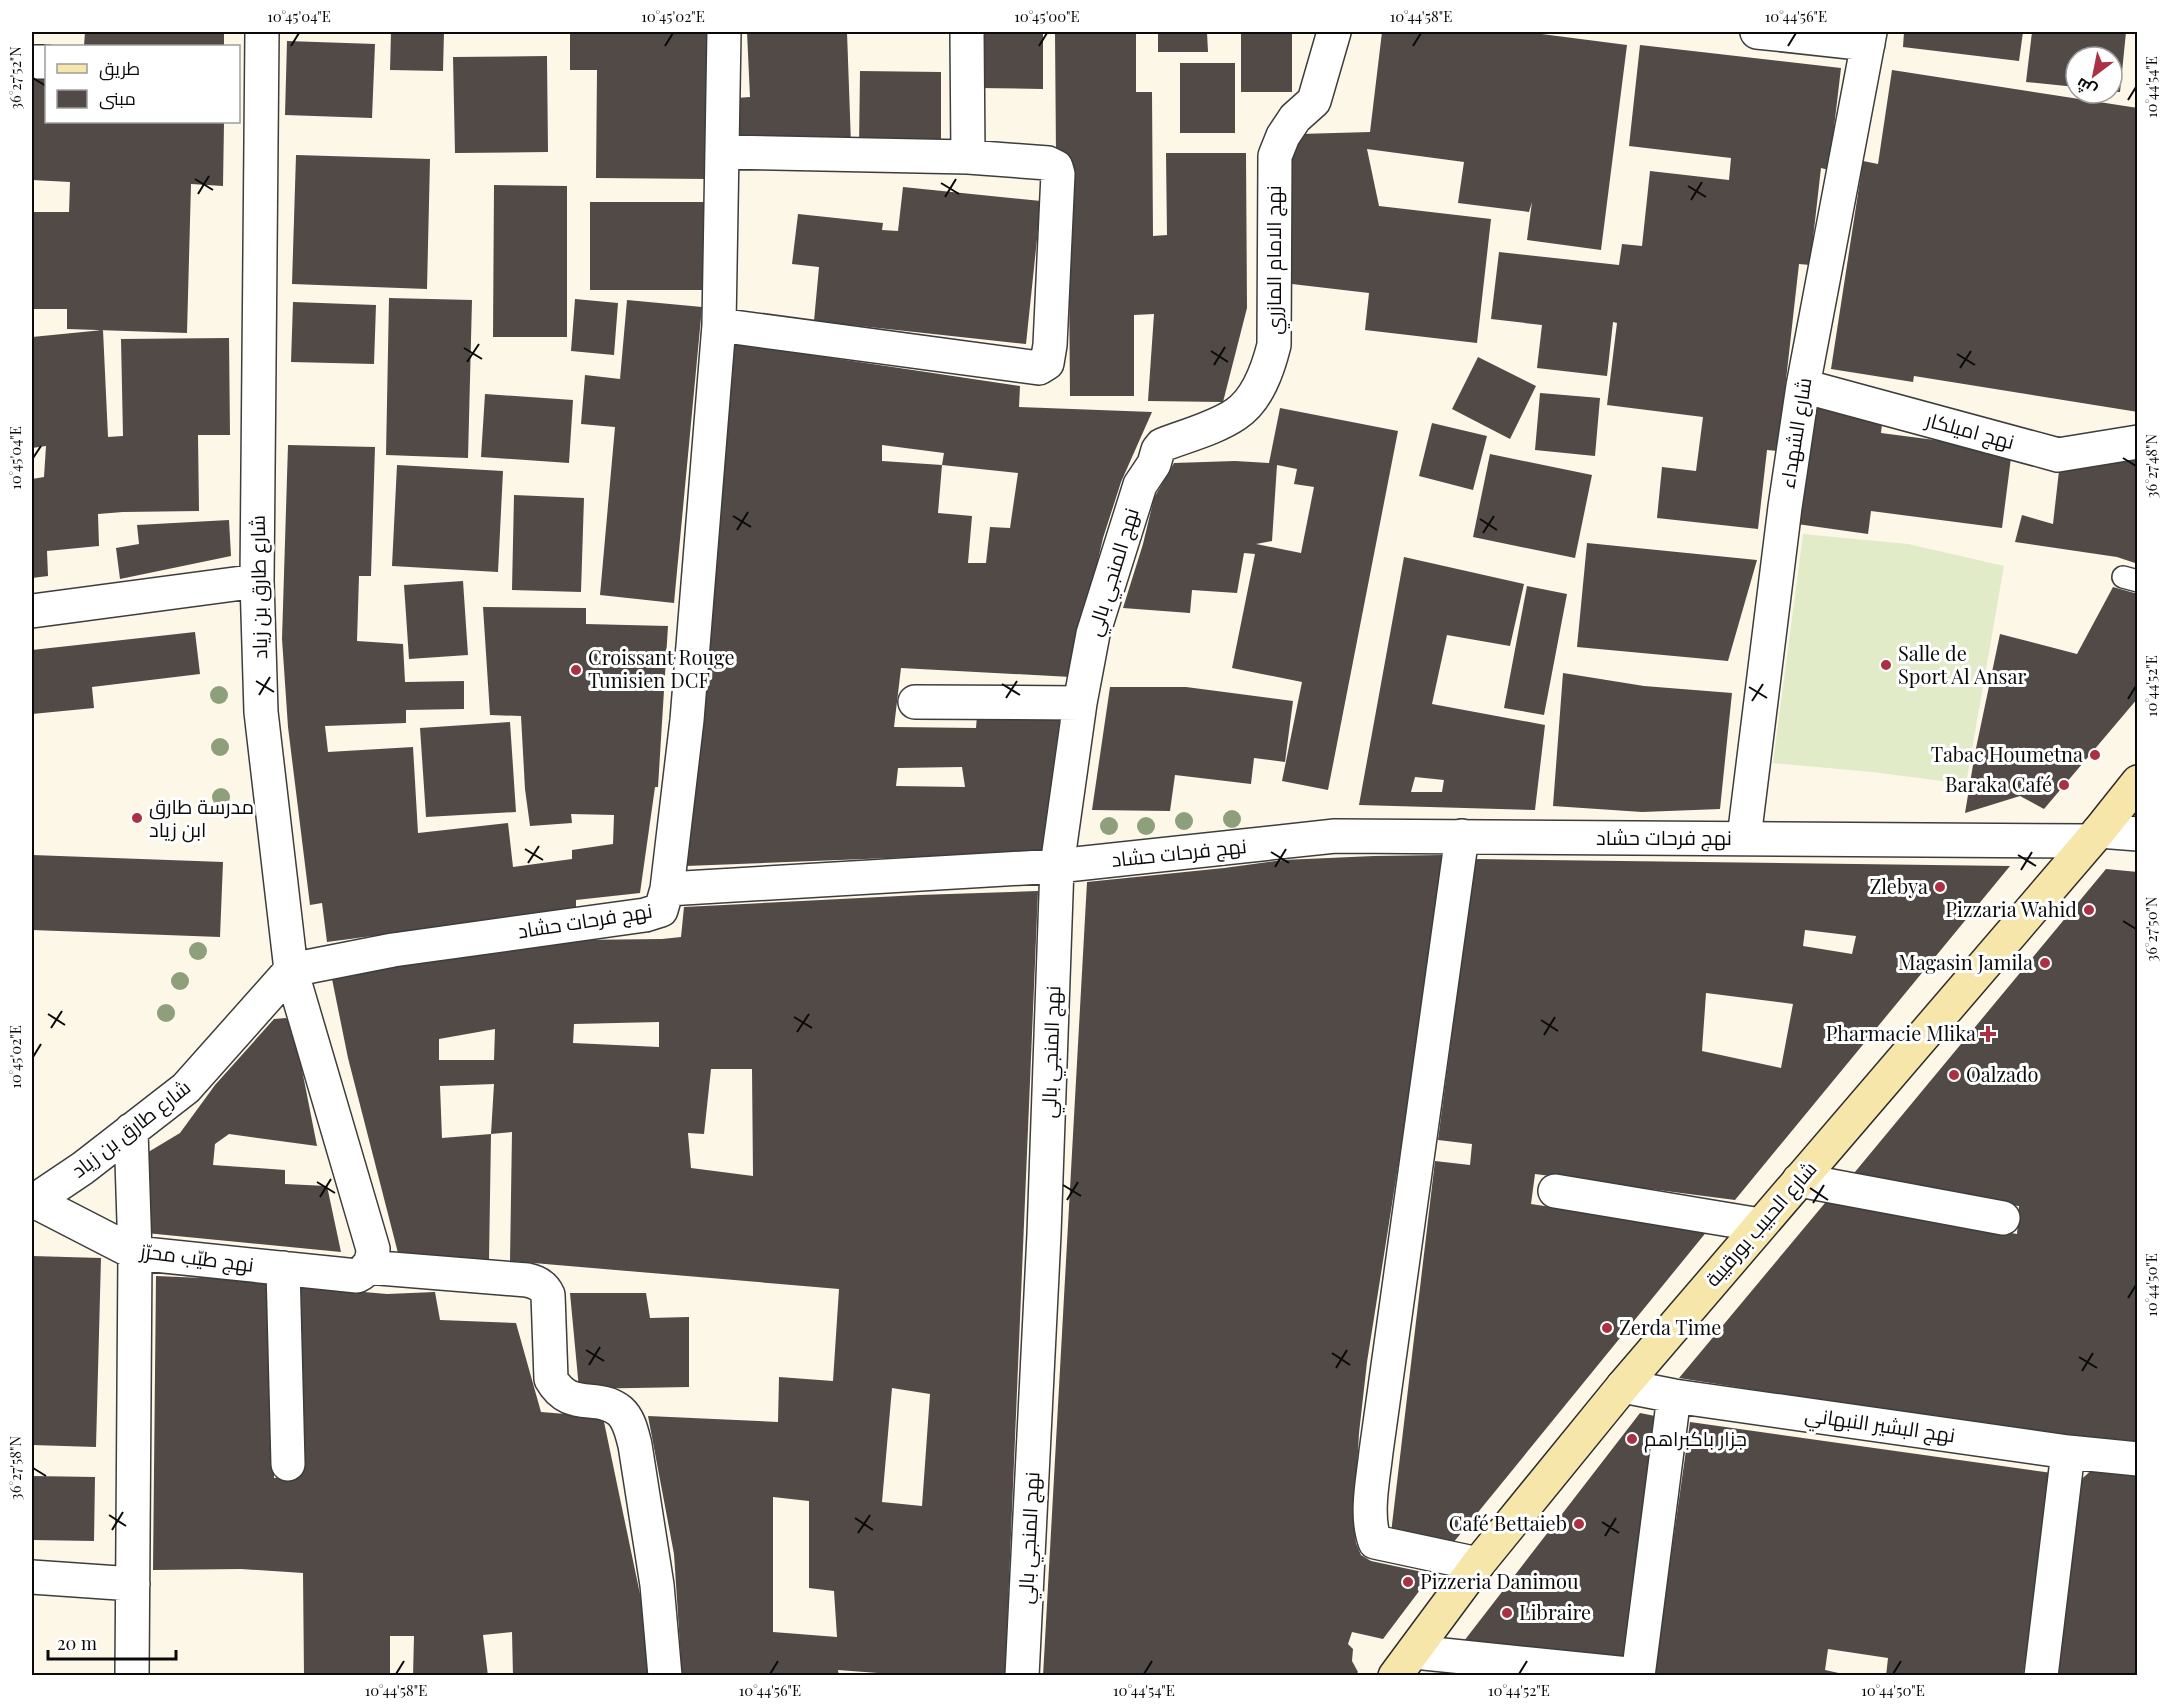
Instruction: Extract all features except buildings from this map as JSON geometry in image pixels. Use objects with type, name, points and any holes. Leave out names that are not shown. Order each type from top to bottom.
[{"type":"main road","name":"شارع الحبيب بورقيبة","points":[[1404,1664],[1478,1564],[1623,1386],[2138,782]]},
{"type":"street","name":"شارع طارق بن زياد","points":[[33,1201],[83,1168],[186,1088],[291,970],[278,874],[261,712],[250,68],[262,32]]},
{"type":"street","points":[[667,889],[687,720],[719,325],[724,32]]},
{"type":"street","points":[[967,32],[968,157]]},
{"type":"street","name":"نهج الامام المازري","points":[[1162,445],[1234,416],[1255,393],[1265,373],[1274,345],[1275,156],[1283,136],[1295,118],[1314,101],[1334,32]]},
{"type":"street","points":[[1757,32],[1869,38]]},
{"type":"street","name":"شارع الشهداء","points":[[1744,838],[1785,507],[1803,386],[1869,38]]},
{"type":"street","points":[[719,325],[1039,368],[1047,363],[1051,339],[1057,171],[1054,165],[1048,163],[968,157],[723,152]]},
{"type":"street","name":"نهج اميلكار","points":[[1803,386],[2058,455],[2138,442]]},
{"type":"street","name":"نهج المنجي بالي","points":[[1022,1676],[1044,1234],[1057,866],[1080,704],[1093,634],[1140,485],[1154,464],[1162,445]]},
{"type":"street","points":[[32,610],[257,581]]},
{"type":"street","points":[[915,702],[1080,704]]},
{"type":"street","name":"نهج فرحات حشاد","points":[[291,970],[393,950],[645,915],[661,910],[667,889],[1057,866],[1335,836],[1744,838],[2138,834]]},
{"type":"street","points":[[1462,836],[1376,1452],[1372,1533],[1375,1542],[1382,1545],[1478,1564]]},
{"type":"street","points":[[291,970],[373,1249],[372,1261],[368,1268]]},
{"type":"street","points":[[130,1130],[135,1253],[132,1676]]},
{"type":"street","points":[[1799,1180],[2003,1218]]},
{"type":"street","points":[[1555,1191],[1760,1225]]},
{"type":"street","name":"نهج طيّب محرّز","points":[[33,1201],[135,1253],[357,1276],[368,1268],[526,1280],[542,1286],[548,1295],[553,1383],[568,1398],[605,1404],[619,1410],[630,1426],[657,1585],[665,1676]]},
{"type":"street","points":[[283,1268],[288,1464]]},
{"type":"street","name":"نهج البشير النبهاني","points":[[1623,1386],[1674,1396],[2068,1452],[2138,1459]]},
{"type":"street","points":[[1404,1664],[1638,1675],[1674,1396]]},
{"type":"street","points":[[2041,1676],[2068,1452]]},
{"type":"street","points":[[32,1577],[133,1584]]},
{"type":"green space","name":"Salle de Sport Al Ansar","points":[[1803,534],[1908,544],[2004,566],[1966,784],[1773,763]]},
{"type":"place","name":"Salle de Sport Al Ansar","points":[[1886,665]]},
{"type":"place","name":"Croissant Rouge Tunisien DCF","points":[[576,670]]},
{"type":"place","name":"Tabac Houmetna","points":[[2095,755]]},
{"type":"place","name":"Baraka Café","points":[[2064,785]]},
{"type":"place","name":"مدرسة طارق ابن زياد","points":[[137,818]]},
{"type":"place","name":"Zlebya","points":[[1940,887]]},
{"type":"place","name":"Pizzaria Wahid","points":[[2089,910]]},
{"type":"place","name":"Magasin Jamila","points":[[2045,963]]},
{"type":"place","name":"Pharmacie Mlika","points":[[1988,1034]]},
{"type":"place","name":"Oalzado","points":[[1954,1075]]},
{"type":"place","name":"Zerda Time","points":[[1607,1328]]},
{"type":"place","name":"جزار باكبراهم","points":[[1632,1439]]},
{"type":"place","name":"Café Bettaieb","points":[[1579,1524]]},
{"type":"place","name":"Pizzeria Danimou","points":[[1408,1582]]},
{"type":"place","name":"Libraire","points":[[1507,1613]]}]
